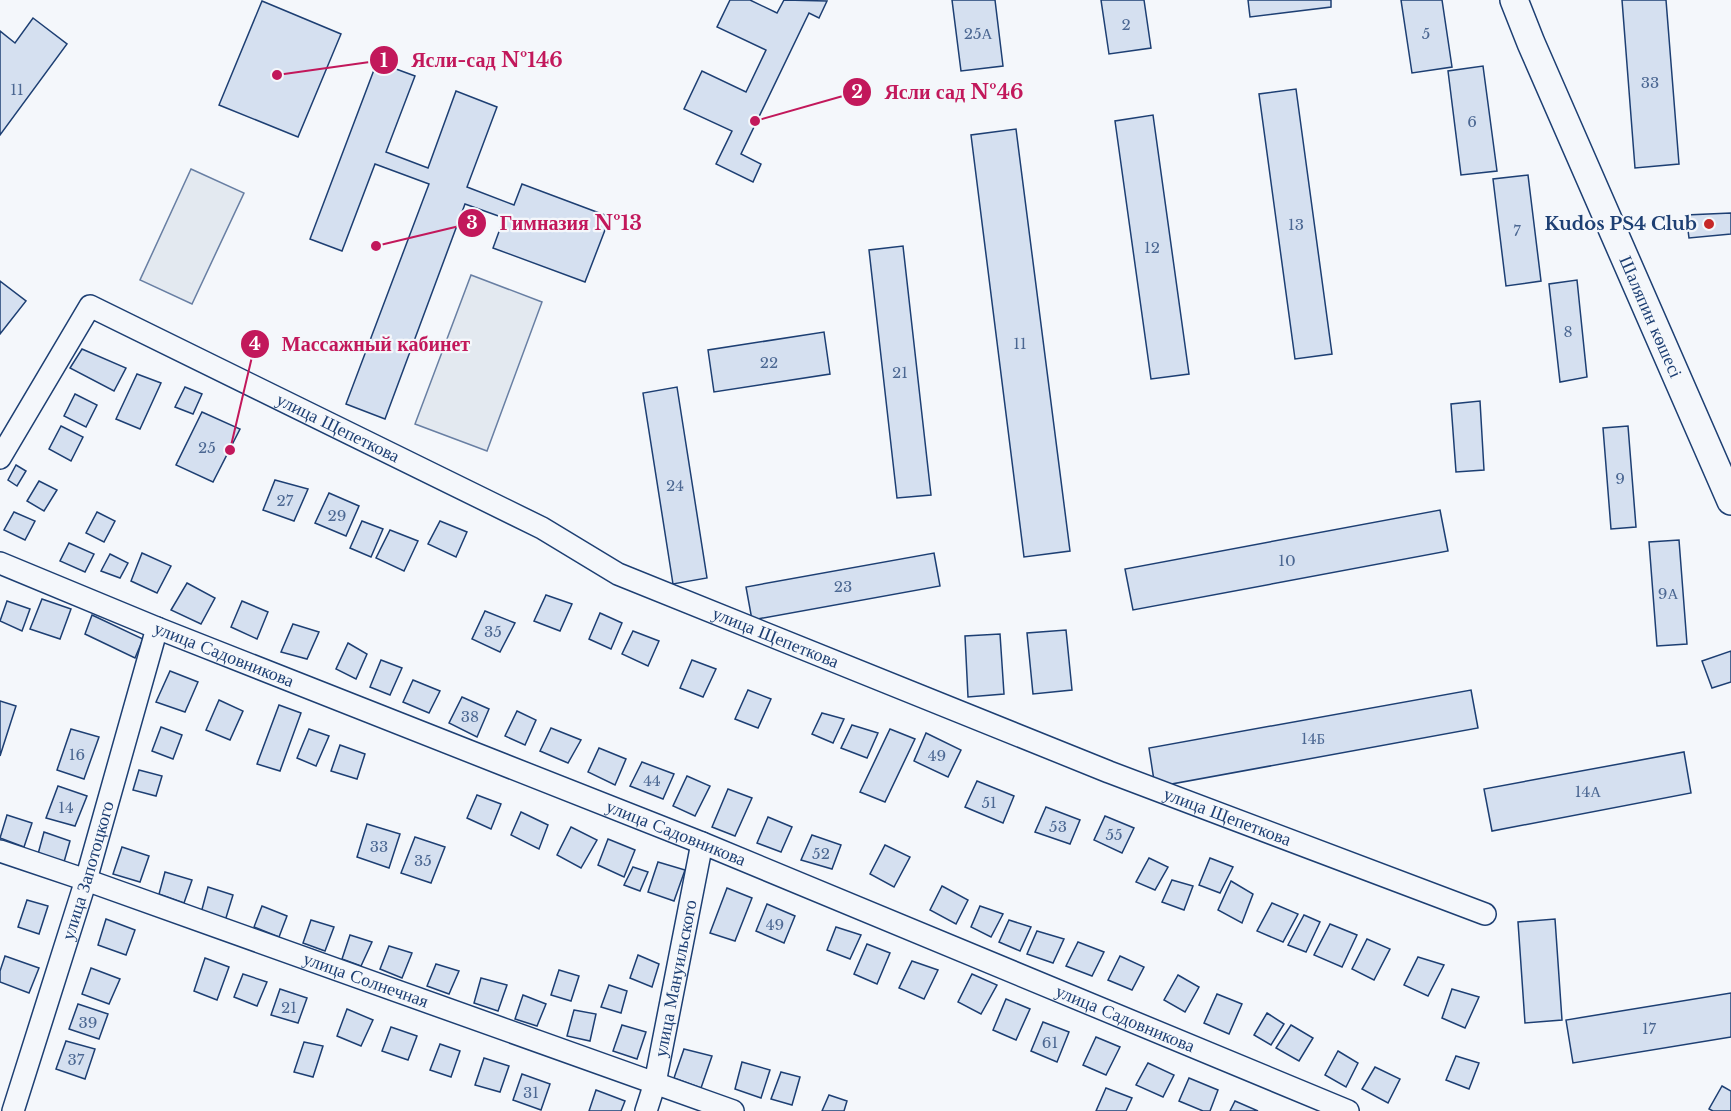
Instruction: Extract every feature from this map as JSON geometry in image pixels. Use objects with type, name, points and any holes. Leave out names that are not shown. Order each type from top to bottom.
[{"type":"main road","name":"Шаляпин көшесі","points":[[1514,0],[1731,501]]},
{"type":"street","name":"улица Щепеткова","points":[[0,458],[90,306],[542,528],[618,574],[1119,776],[1485,914]]},
{"type":"street","name":"улица Садовникова","points":[[0,563],[157,628],[702,843],[1348,1111]]},
{"type":"street","name":"улица Запотоцкого","points":[[13,1111],[86,880],[157,628]]},
{"type":"street","name":"улица Мануильского","points":[[646,1111],[655,1083],[702,843]]},
{"type":"street","name":"улица Солнечная","points":[[0,851],[733,1111]]},
{"type":"shaded area","points":[[191,169],[244,193],[192,304],[140,280]]},
{"type":"shaded area","points":[[471,275],[542,302],[487,451],[415,424]]},
{"type":"building","points":[[730,0],[750,0],[777,13],[784,0],[827,1],[819,18],[809,13],[741,154],[761,164],[753,182],[716,164],[732,131],[684,109],[702,71],[746,92],[766,50],[717,27]]},
{"type":"building","points":[[952,0],[995,0],[1003,66],[961,71]]},
{"type":"building","points":[[1101,0],[1144,0],[1151,48],[1109,54]]},
{"type":"building","points":[[1248,0],[1331,0],[1331,7],[1250,17]]},
{"type":"building","points":[[1401,0],[1442,0],[1452,67],[1412,73]]},
{"type":"building","points":[[1622,0],[1666,0],[1679,164],[1635,168]]},
{"type":"building","points":[[262,1],[341,34],[298,137],[219,105]]},
{"type":"building","points":[[33,18],[67,44],[0,135],[0,31],[15,43]]},
{"type":"building","points":[[377,62],[415,76],[386,152],[428,168],[456,91],[497,107],[467,187],[514,205],[522,184],[610,217],[585,282],[493,248],[504,218],[465,204],[385,419],[346,404],[429,184],[375,164],[342,251],[310,239]]},
{"type":"building","points":[[1483,66],[1497,171],[1461,175],[1448,71]]},
{"type":"building","points":[[1296,89],[1332,354],[1295,359],[1259,94]]},
{"type":"building","points":[[1153,115],[1189,374],[1151,379],[1115,121]]},
{"type":"building","points":[[1016,129],[1070,551],[1024,557],[971,135]]},
{"type":"building","points":[[1528,175],[1541,281],[1506,286],[1493,179]]},
{"type":"building","name":"Kudos PS4 Club","points":[[1731,213],[1731,234],[1689,238],[1686,215]]},
{"type":"building","points":[[903,246],[931,495],[897,498],[869,250]]},
{"type":"building","points":[[1577,280],[1587,377],[1560,382],[1549,284]]},
{"type":"building","points":[[0,281],[26,301],[0,334]]},
{"type":"building","points":[[824,332],[830,374],[714,392],[708,350]]},
{"type":"building","points":[[82,349],[126,368],[114,391],[70,368]]},
{"type":"building","points":[[137,374],[161,383],[140,429],[116,419]]},
{"type":"building","points":[[185,387],[202,394],[193,414],[175,407]]},
{"type":"building","points":[[677,387],[707,578],[673,584],[643,393]]},
{"type":"building","points":[[75,394],[97,405],[86,427],[64,416]]},
{"type":"building","points":[[1480,401],[1484,470],[1456,472],[1451,404]]},
{"type":"building","points":[[202,412],[240,429],[213,482],[176,465]]},
{"type":"building","points":[[61,426],[83,437],[71,461],[49,449]]},
{"type":"building","points":[[1628,426],[1636,527],[1611,529],[1603,428]]},
{"type":"building","points":[[16,465],[26,471],[17,486],[8,480]]},
{"type":"building","points":[[275,480],[308,489],[294,521],[263,510]]},
{"type":"building","points":[[39,481],[57,490],[44,511],[27,501]]},
{"type":"building","points":[[329,493],[359,506],[346,536],[315,523]]},
{"type":"building","points":[[1440,510],[1448,551],[1133,610],[1125,569]]},
{"type":"building","points":[[14,512],[35,521],[25,540],[4,530]]},
{"type":"building","points":[[97,512],[115,521],[104,542],[86,533]]},
{"type":"building","points":[[362,521],[383,529],[371,557],[350,548]]},
{"type":"building","points":[[440,521],[467,532],[456,557],[428,544]]},
{"type":"building","points":[[390,530],[418,541],[404,571],[376,558]]},
{"type":"building","points":[[1679,540],[1687,644],[1657,646],[1649,542]]},
{"type":"building","points":[[69,543],[94,554],[85,572],[60,561]]},
{"type":"building","points":[[142,553],[171,566],[157,593],[131,581]]},
{"type":"building","points":[[934,553],[940,586],[752,620],[746,587]]},
{"type":"building","points":[[110,554],[128,563],[120,578],[101,571]]},
{"type":"building","points":[[187,583],[215,598],[201,624],[171,610]]},
{"type":"building","points":[[546,595],[572,604],[560,631],[534,621]]},
{"type":"building","points":[[42,599],[71,609],[60,639],[30,629]]},
{"type":"building","points":[[7,601],[30,609],[22,631],[0,621]]},
{"type":"building","points":[[242,601],[268,612],[257,639],[231,627]]},
{"type":"building","points":[[485,611],[515,623],[500,652],[472,639]]},
{"type":"building","points":[[600,613],[622,623],[611,649],[589,639]]},
{"type":"building","points":[[92,615],[143,639],[135,658],[85,634]]},
{"type":"building","points":[[293,624],[319,632],[307,659],[281,652]]},
{"type":"building","points":[[1066,630],[1072,690],[1033,694],[1027,633]]},
{"type":"building","points":[[633,631],[659,641],[648,666],[622,654]]},
{"type":"building","points":[[1000,634],[1004,694],[968,697],[965,636]]},
{"type":"building","points":[[348,643],[367,654],[356,679],[336,669]]},
{"type":"building","points":[[1731,651],[1731,682],[1712,688],[1702,661]]},
{"type":"building","points":[[381,660],[402,668],[390,695],[370,687]]},
{"type":"building","points":[[692,660],[716,669],[703,697],[680,688]]},
{"type":"building","points":[[170,671],[198,682],[185,712],[156,702]]},
{"type":"building","points":[[413,680],[440,691],[429,713],[403,702]]},
{"type":"building","points":[[748,690],[771,699],[758,728],[735,719]]},
{"type":"building","points":[[1471,690],[1478,728],[1155,787],[1149,748]]},
{"type":"building","points":[[462,697],[489,709],[477,737],[449,723]]},
{"type":"building","points":[[219,700],[243,711],[230,740],[206,730]]},
{"type":"building","points":[[0,701],[16,706],[0,756]]},
{"type":"building","points":[[279,705],[301,713],[280,771],[257,764]]},
{"type":"building","points":[[517,711],[536,720],[525,745],[505,736]]},
{"type":"building","points":[[822,713],[844,719],[833,743],[812,734]]},
{"type":"building","points":[[852,725],[878,733],[867,758],[841,748]]},
{"type":"building","points":[[161,727],[182,735],[173,759],[152,751]]},
{"type":"building","points":[[551,728],[581,740],[568,763],[540,751]]},
{"type":"building","points":[[71,729],[99,737],[84,779],[57,770]]},
{"type":"building","points":[[309,729],[329,736],[316,766],[297,758]]},
{"type":"building","points":[[890,729],[915,739],[885,802],[860,792]]},
{"type":"building","points":[[926,733],[961,750],[948,777],[914,761]]},
{"type":"building","points":[[340,745],[365,754],[357,779],[331,771]]},
{"type":"building","points":[[599,748],[626,759],[615,785],[588,772]]},
{"type":"building","points":[[1684,752],[1691,793],[1492,831],[1484,789]]},
{"type":"building","points":[[642,762],[674,774],[663,799],[630,786]]},
{"type":"building","points":[[139,770],[162,776],[156,796],[133,790]]},
{"type":"building","points":[[687,776],[710,786],[695,816],[673,806]]},
{"type":"building","points":[[977,781],[1014,796],[1003,823],[965,807]]},
{"type":"building","points":[[58,786],[87,796],[75,826],[46,818]]},
{"type":"building","points":[[728,789],[752,798],[735,836],[712,827]]},
{"type":"building","points":[[477,795],[501,804],[491,829],[467,818]]},
{"type":"building","points":[[1046,807],[1080,820],[1070,844],[1035,832]]},
{"type":"building","points":[[521,812],[548,825],[539,849],[511,835]]},
{"type":"building","points":[[7,815],[32,823],[24,847],[0,838]]},
{"type":"building","points":[[1105,816],[1134,828],[1122,853],[1094,840]]},
{"type":"building","points":[[768,817],[792,827],[781,852],[757,843]]},
{"type":"building","points":[[367,824],[400,834],[389,868],[357,857]]},
{"type":"building","points":[[571,827],[597,840],[581,868],[557,855]]},
{"type":"building","points":[[44,832],[70,841],[64,862],[38,854]]},
{"type":"building","points":[[812,835],[841,845],[832,869],[801,860]]},
{"type":"building","points":[[415,837],[445,847],[431,883],[401,873]]},
{"type":"building","points":[[608,839],[635,850],[624,877],[598,865]]},
{"type":"building","points":[[885,845],[910,857],[894,887],[870,874]]},
{"type":"building","points":[[122,847],[149,856],[140,882],[113,874]]},
{"type":"building","points":[[1149,858],[1168,867],[1155,890],[1136,882]]},
{"type":"building","points":[[1210,858],[1233,867],[1220,893],[1199,885]]},
{"type":"building","points":[[658,862],[685,870],[674,901],[648,892]]},
{"type":"building","points":[[633,867],[648,872],[640,891],[624,885]]},
{"type":"building","points":[[165,872],[192,880],[184,903],[159,894]]},
{"type":"building","points":[[1172,880],[1193,886],[1184,910],[1162,902]]},
{"type":"building","points":[[1231,881],[1253,894],[1242,923],[1218,910]]},
{"type":"building","points":[[942,886],[968,900],[956,924],[930,910]]},
{"type":"building","points":[[208,887],[233,895],[225,921],[201,913]]},
{"type":"building","points":[[727,888],[752,898],[735,941],[710,933]]},
{"type":"building","points":[[27,900],[48,906],[39,934],[18,927]]},
{"type":"building","points":[[1272,903],[1298,914],[1283,942],[1257,931]]},
{"type":"building","points":[[767,904],[795,916],[784,943],[756,931]]},
{"type":"building","points":[[262,906],[287,916],[279,937],[254,927]]},
{"type":"building","points":[[980,906],[1003,914],[991,937],[971,927]]},
{"type":"building","points":[[1304,915],[1320,922],[1306,952],[1288,945]]},
{"type":"building","points":[[106,919],[135,930],[126,955],[98,945]]},
{"type":"building","points":[[1555,919],[1562,1020],[1525,1023],[1518,922]]},
{"type":"building","points":[[311,920],[334,927],[325,951],[303,943]]},
{"type":"building","points":[[1009,920],[1031,927],[1020,951],[999,942]]},
{"type":"building","points":[[1330,924],[1357,935],[1342,967],[1314,955]]},
{"type":"building","points":[[836,927],[861,935],[850,959],[827,950]]},
{"type":"building","points":[[1037,931],[1064,939],[1053,963],[1027,954]]},
{"type":"building","points":[[350,935],[372,942],[361,966],[342,959]]},
{"type":"building","points":[[1367,939],[1390,949],[1374,980],[1352,969]]},
{"type":"building","points":[[1078,942],[1104,952],[1092,976],[1066,966]]},
{"type":"building","points":[[867,944],[890,953],[877,984],[854,974]]},
{"type":"building","points":[[389,946],[412,953],[402,978],[380,969]]},
{"type":"building","points":[[638,955],[659,964],[652,987],[630,978]]},
{"type":"building","points":[[5,956],[39,968],[29,993],[0,982],[0,971]]},
{"type":"building","points":[[1120,956],[1144,967],[1132,990],[1108,980]]},
{"type":"building","points":[[1418,957],[1444,965],[1428,996],[1404,985]]},
{"type":"building","points":[[205,958],[229,967],[217,1000],[194,991]]},
{"type":"building","points":[[912,961],[938,970],[924,999],[899,988]]},
{"type":"building","points":[[436,964],[459,971],[449,994],[427,986]]},
{"type":"building","points":[[91,968],[120,979],[109,1004],[82,994]]},
{"type":"building","points":[[559,970],[579,976],[571,1001],[551,995]]},
{"type":"building","points":[[243,974],[267,982],[257,1006],[234,997]]},
{"type":"building","points":[[972,974],[997,985],[981,1014],[958,1002]]},
{"type":"building","points":[[1178,975],[1199,987],[1185,1012],[1164,1000]]},
{"type":"building","points":[[481,978],[507,985],[498,1011],[474,1003]]},
{"type":"building","points":[[609,985],[627,991],[621,1013],[601,1007]]},
{"type":"building","points":[[280,989],[307,998],[298,1023],[271,1015]]},
{"type":"building","points":[[1452,989],[1479,997],[1465,1028],[1442,1018]]},
{"type":"building","points":[[1731,993],[1731,1037],[1573,1063],[1566,1020]]},
{"type":"building","points":[[1217,994],[1242,1004],[1229,1034],[1204,1023]]},
{"type":"building","points":[[523,995],[546,1004],[537,1026],[515,1019]]},
{"type":"building","points":[[1006,999],[1030,1009],[1016,1040],[993,1030]]},
{"type":"building","points":[[78,1004],[108,1014],[99,1039],[69,1029]]},
{"type":"building","points":[[347,1009],[373,1020],[361,1046],[337,1036]]},
{"type":"building","points":[[574,1010],[596,1014],[590,1041],[567,1036]]},
{"type":"building","points":[[1267,1013],[1284,1024],[1271,1045],[1254,1035]]},
{"type":"building","points":[[1043,1022],[1069,1032],[1057,1062],[1031,1051]]},
{"type":"building","points":[[622,1025],[646,1032],[637,1059],[613,1051]]},
{"type":"building","points":[[1291,1025],[1313,1038],[1299,1061],[1276,1048]]},
{"type":"building","points":[[391,1027],[417,1036],[408,1060],[382,1051]]},
{"type":"building","points":[[1096,1037],[1120,1047],[1106,1075],[1083,1065]]},
{"type":"building","points":[[66,1041],[95,1049],[85,1079],[56,1069]]},
{"type":"building","points":[[304,1042],[323,1046],[313,1077],[294,1072]]},
{"type":"building","points":[[440,1044],[460,1051],[451,1077],[430,1070]]},
{"type":"building","points":[[684,1049],[712,1056],[701,1088],[674,1078]]},
{"type":"building","points":[[1338,1051],[1358,1063],[1346,1087],[1325,1075]]},
{"type":"building","points":[[1456,1056],[1479,1063],[1469,1089],[1446,1080]]},
{"type":"building","points":[[484,1058],[509,1066],[500,1092],[475,1085]]},
{"type":"building","points":[[742,1062],[770,1070],[761,1098],[735,1089]]},
{"type":"building","points":[[1148,1063],[1174,1075],[1163,1097],[1136,1085]]},
{"type":"building","points":[[1375,1067],[1400,1079],[1388,1103],[1362,1089]]},
{"type":"building","points":[[781,1072],[800,1077],[792,1105],[771,1099]]},
{"type":"building","points":[[522,1074],[550,1084],[541,1110],[513,1100]]},
{"type":"building","points":[[1189,1078],[1218,1090],[1210,1111],[1203,1111],[1179,1101]]},
{"type":"building","points":[[1722,1086],[1731,1091],[1731,1111],[1713,1111],[1709,1109]]},
{"type":"building","points":[[1106,1088],[1132,1098],[1126,1111],[1096,1111]]},
{"type":"building","points":[[596,1090],[625,1101],[621,1111],[589,1111]]},
{"type":"building","points":[[829,1095],[847,1101],[844,1111],[822,1111]]},
{"type":"building","points":[[1235,1101],[1258,1111],[1230,1111]]},
{"type":"place","name":"Ясли-сад №146","points":[[277,75]]},
{"type":"place","name":"Ясли сад №46","points":[[755,121]]},
{"type":"place","name":"Kudos PS4 Club","points":[[1709,224]]},
{"type":"place","name":"Гимназия №13","points":[[376,246]]},
{"type":"place","name":"Массажный кабинет","points":[[230,450]]}]
